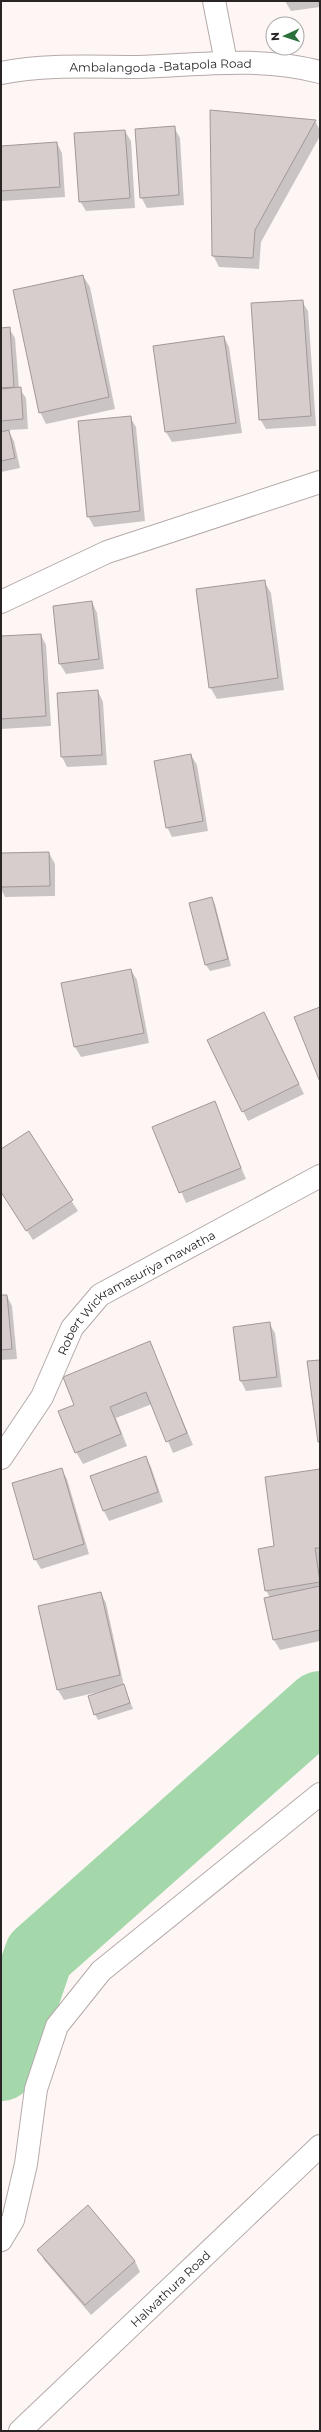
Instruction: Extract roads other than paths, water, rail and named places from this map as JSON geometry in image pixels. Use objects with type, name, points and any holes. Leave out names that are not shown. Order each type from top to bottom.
[{"type":"street","points":[[214,1],[226,62]]},
{"type":"street","name":"Ambalangoda -Batapola Road","points":[[1,73],[31,67],[139,67],[226,62],[277,63],[320,72]]},
{"type":"street","points":[[1,602],[107,552],[320,482]]},
{"type":"street","name":"Robert Wickramasuriya mawatha","points":[[1,1458],[42,1397],[72,1328],[100,1295],[320,1176]]},
{"type":"street","points":[[1,2240],[13,2220],[26,2164],[36,2089],[57,2026],[101,1971],[320,1794]]},
{"type":"street","name":"Halwathura Road","points":[[20,2431],[320,2146]]},
{"type":"waterway","points":[[1,2066],[39,1955],[320,1706]]}]
